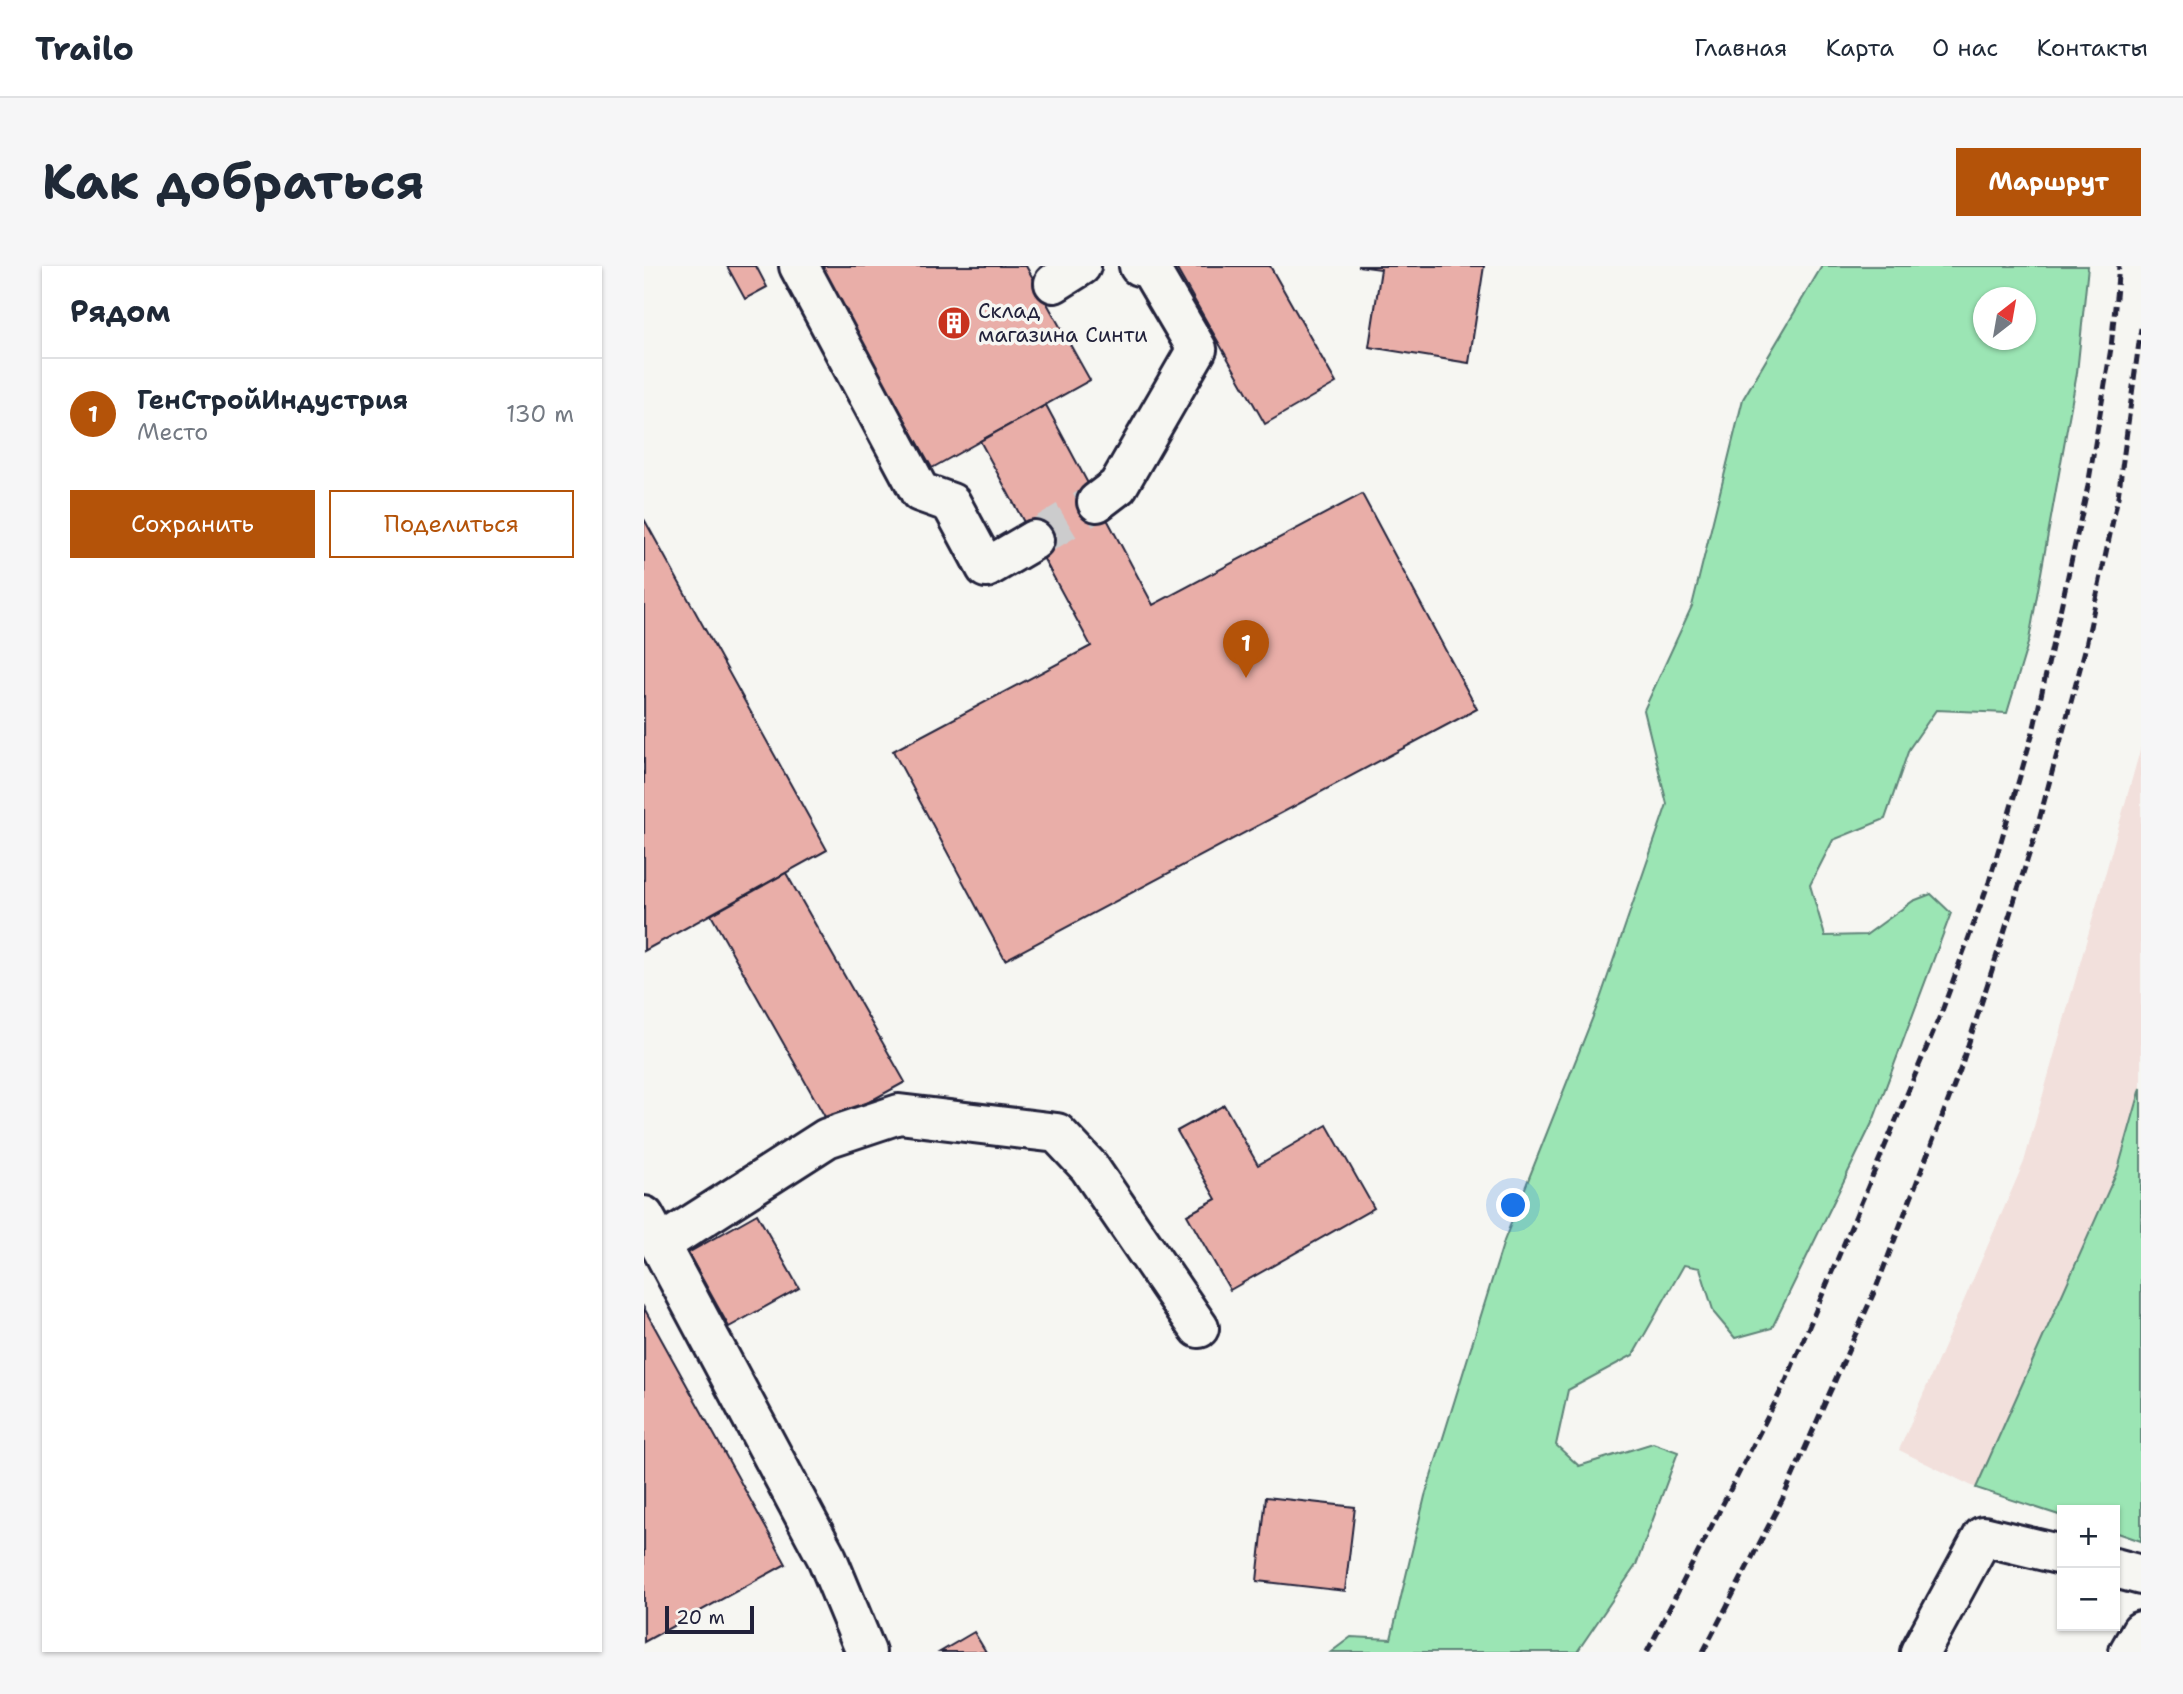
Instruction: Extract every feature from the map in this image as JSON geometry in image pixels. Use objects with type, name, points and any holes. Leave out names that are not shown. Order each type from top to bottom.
[{"type":"lane","points":[[799,266],[920,492],[951,503],[986,568],[1034,540]]},
{"type":"lane","points":[[1097,502],[1118,485],[1197,349],[1150,269],[1139,266]]},
{"type":"lane","points":[[866,1652],[827,1558],[652,1231],[827,1138],[899,1114],[1057,1133],[1089,1167],[1199,1328]]},
{"type":"lane","points":[[1920,1652],[1983,1536],[2057,1554]]},
{"type":"lane","points":[[2120,1569],[2141,1575]]},
{"type":"lane","points":[[2129,1652],[2141,1631]]},
{"type":"shaded area","points":[[2141,747],[2141,1088],[2118,1169],[1976,1488],[1899,1450],[2024,1162]]},
{"type":"green space","points":[[1822,266],[2088,266],[2077,373],[2029,640],[2007,713],[1936,710],[1909,749],[1885,819],[1833,840],[1810,885],[1825,936],[1866,935],[1913,901],[1931,894],[1951,913],[1873,1121],[1772,1328],[1735,1338],[1714,1313],[1700,1268],[1684,1265],[1633,1355],[1568,1390],[1556,1445],[1579,1466],[1653,1443],[1678,1452],[1636,1565],[1577,1652],[1331,1652],[1351,1637],[1391,1639],[1425,1496],[1504,1241],[1600,999],[1667,804],[1644,710],[1692,606],[1743,399]]},
{"type":"green space","points":[[2141,1088],[2141,1541],[2120,1534],[2120,1505],[2057,1505],[2057,1514],[1976,1488],[2118,1169]]},
{"type":"building","points":[[727,266],[756,266],[767,287],[745,299]]},
{"type":"building","name":"Склад магазина Синти","points":[[819,266],[1026,266],[1090,380],[932,468]]},
{"type":"building","points":[[1175,266],[1270,266],[1336,383],[1265,424]]},
{"type":"building","points":[[1358,266],[1484,266],[1469,363],[1369,347],[1381,269]]},
{"type":"building","points":[[1046,405],[1153,605],[1362,494],[1477,709],[1005,960],[893,751],[1091,646],[980,441]]},
{"type":"building","points":[[644,519],[827,850],[644,951]]},
{"type":"building","points":[[786,873],[905,1082],[829,1124],[711,915]]},
{"type":"building","points":[[1224,1105],[1258,1165],[1327,1125],[1374,1208],[1230,1290],[1187,1215],[1216,1199],[1177,1131]]},
{"type":"building","points":[[757,1214],[799,1288],[729,1327],[688,1253]]},
{"type":"building","points":[[644,1308],[786,1564],[644,1642]]},
{"type":"building","points":[[1266,1497],[1355,1507],[1345,1591],[1257,1581]]},
{"type":"building","points":[[974,1632],[986,1652],[940,1652]]},
{"type":"tunnel","points":[[1034,540],[1097,502]]},
{"type":"railway","points":[[1647,1652],[1786,1381],[1942,1011],[1989,882],[2033,732],[2088,486],[2111,348],[2119,266]]},
{"type":"railway","points":[[1703,1652],[1783,1498],[1876,1288],[1960,1070],[2034,839],[2085,650],[2118,497],[2141,328]]},
{"type":"place","name":"Склад магазина Синти","points":[[954,323]]},
{"type":"place","name":"ГенСтройИндустрия","points":[[1246,678]]}]
